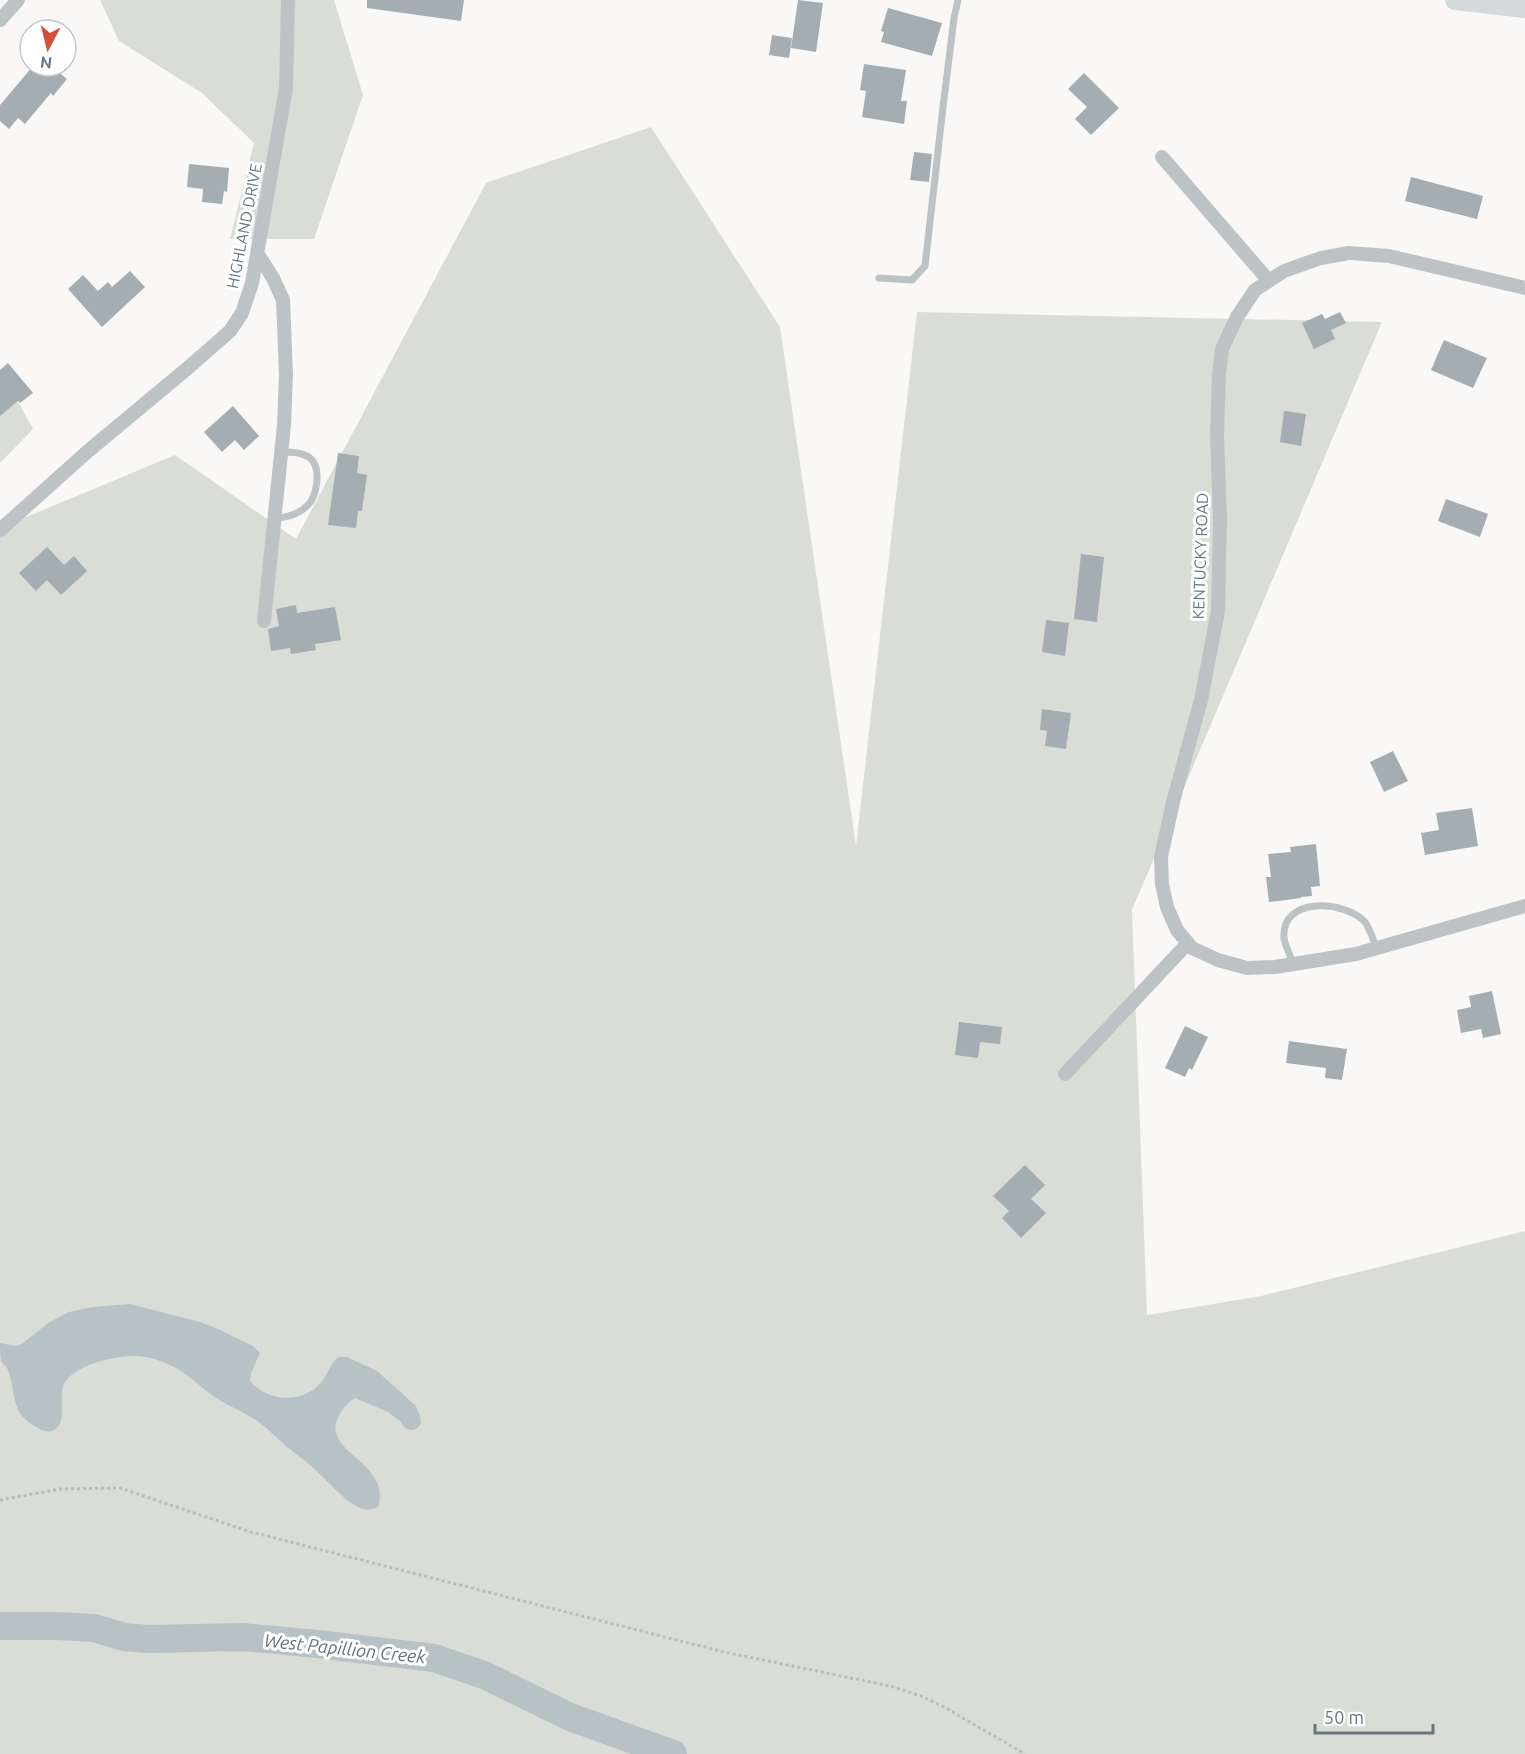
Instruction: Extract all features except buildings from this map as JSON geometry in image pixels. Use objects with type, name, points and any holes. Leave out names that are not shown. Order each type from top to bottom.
[{"type":"street","points":[[0,20],[18,0]]},
{"type":"street","name":"HIGHLAND DRIVE","points":[[0,530],[87,452],[230,331],[242,313],[252,283],[286,88],[288,0]]},
{"type":"street","points":[[1455,0],[1525,8]]},
{"type":"street","points":[[1162,157],[1269,281]]},
{"type":"street","points":[[257,253],[273,278],[283,300],[286,375],[286,408],[264,621]]},
{"type":"street","name":"KENTUCKY ROAD","points":[[1525,288],[1389,256],[1349,253],[1321,258],[1284,271],[1255,290],[1237,317],[1222,349],[1219,374],[1218,611],[1201,700],[1173,802],[1161,857],[1162,884],[1167,907],[1177,930],[1192,948],[1218,960],[1247,968],[1275,967],[1356,954],[1525,906]]},
{"type":"street","points":[[1065,1074],[1188,943]]},
{"type":"lane","points":[[879,278],[912,280],[925,266],[958,0]]},
{"type":"lane","points":[[276,519],[295,514],[308,505],[316,491],[316,471],[311,459],[301,453],[282,452]]},
{"type":"lane","points":[[1293,964],[1284,938],[1287,922],[1295,912],[1305,907],[1331,906],[1352,913],[1365,923],[1377,948]]},
{"type":"path","points":[[0,1500],[60,1489],[120,1488],[261,1534],[724,1652],[890,1686],[921,1696],[944,1707],[1025,1754]]},
{"type":"shaded area","points":[[100,0],[334,0],[363,95],[314,239],[230,239],[254,143],[202,93],[119,41]]},
{"type":"shaded area","points":[[651,127],[780,327],[856,846],[917,312],[1382,322],[1132,910],[1147,1315],[1261,1296],[1525,1231],[1525,1754],[0,1754],[0,528],[175,455],[296,539],[486,183]]},
{"type":"shaded area","points":[[0,370],[33,429],[0,463]]},
{"type":"shaded area","points":[[130,1304],[200,1322],[253,1346],[260,1353],[250,1381],[265,1393],[274,1396],[293,1397],[311,1391],[322,1382],[338,1357],[347,1357],[377,1371],[416,1406],[421,1423],[418,1428],[406,1429],[388,1412],[355,1398],[339,1416],[336,1431],[340,1441],[376,1479],[380,1492],[378,1507],[364,1510],[353,1504],[256,1420],[216,1398],[178,1369],[151,1358],[119,1357],[97,1362],[77,1371],[69,1377],[62,1389],[60,1423],[53,1431],[42,1430],[23,1417],[18,1410],[7,1368],[1,1361],[0,1343],[15,1346],[22,1344],[48,1323],[69,1312],[93,1307]]},
{"type":"waterway","name":"West Papillion Creek","points":[[0,1626],[94,1628],[124,1637],[148,1639],[243,1637],[434,1658],[484,1675],[570,1717],[673,1754]]}]
